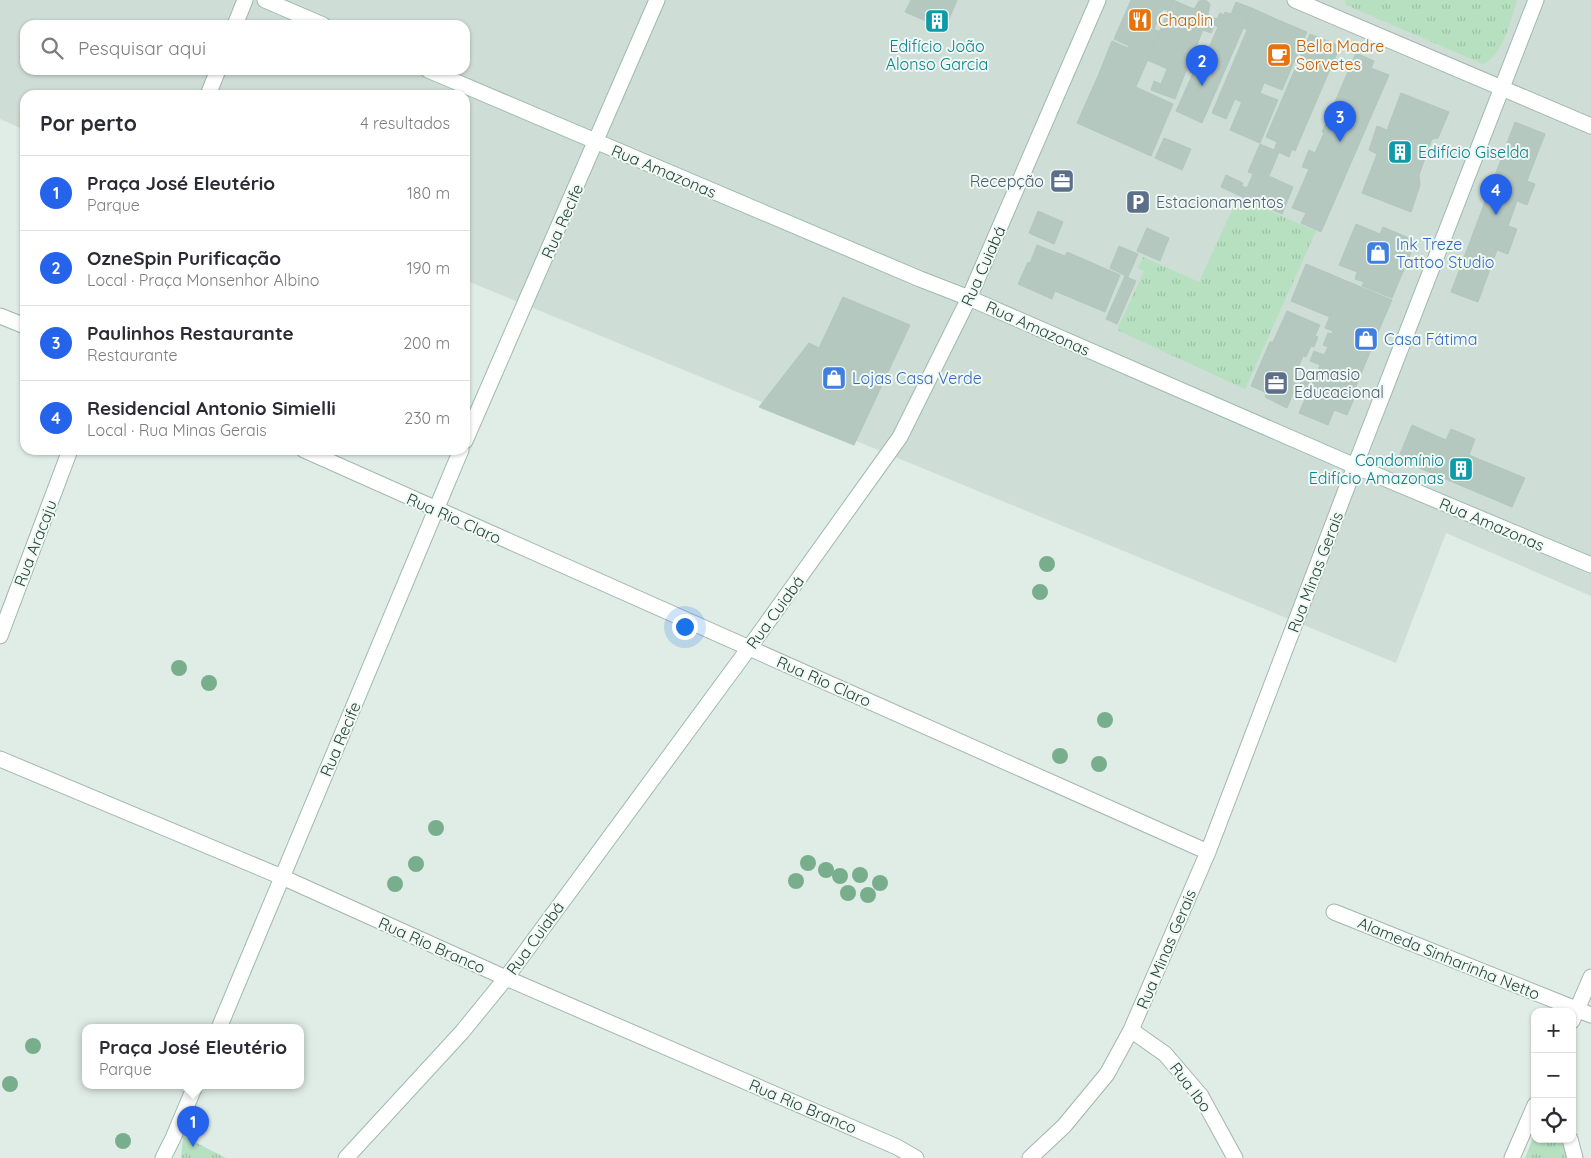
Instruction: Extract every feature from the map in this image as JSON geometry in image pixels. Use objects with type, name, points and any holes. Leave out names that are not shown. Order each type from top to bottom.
[{"type":"street","points":[[238,20],[245,0]]},
{"type":"street","points":[[265,0],[311,20]]},
{"type":"street","name":"Rua Recife","points":[[470,430],[657,0]]},
{"type":"street","name":"Rua Cuiabá","points":[[346,1158],[462,1032],[506,978],[749,648],[900,437],[969,298],[1098,0]]},
{"type":"street","points":[[1296,0],[1591,126]]},
{"type":"street","name":"Rua Minas Gerais","points":[[1030,1158],[1064,1126],[1107,1074],[1131,1030],[1208,852],[1536,0]]},
{"type":"street","points":[[210,90],[216,75]]},
{"type":"street","name":"Rua Amazonas","points":[[440,75],[920,279],[969,298],[1355,466],[1591,565]]},
{"type":"street","points":[[0,316],[20,324]]},
{"type":"street","name":"Rua Aracaju","points":[[0,636],[68,455]]},
{"type":"street","name":"Rua Rio Claro","points":[[315,455],[1208,852]]},
{"type":"street","name":"Rua Recife","points":[[221,1024],[459,455]]},
{"type":"street","name":"Rua Rio Branco","points":[[0,759],[282,877],[506,978],[888,1143],[916,1158]]},
{"type":"street","name":"Alameda Sinharinha Netto","points":[[1334,912],[1580,1015]]},
{"type":"street","points":[[1580,1015],[1591,977]]},
{"type":"street","name":"Rua Ibo","points":[[1131,1030],[1165,1054],[1201,1096],[1235,1158]]},
{"type":"street","points":[[163,1158],[174,1138],[194,1089]]},
{"type":"street","points":[[1512,1158],[1531,1114]]},
{"type":"street","points":[[170,1158],[174,1138]]},
{"type":"street","points":[[1571,1143],[1574,1158]]},
{"type":"shaded area","points":[[0,0],[1591,0],[1591,596],[1446,533],[1396,663],[470,282],[470,90],[20,90],[20,128],[0,119]]},
{"type":"green space","points":[[1345,0],[1517,0],[1501,45],[1490,60],[1483,64],[1346,5]]},
{"type":"green space","points":[[1238,197],[1316,231],[1245,389],[1117,330],[1144,271],[1138,268],[1143,257],[1199,282]]},
{"type":"green space","points":[[183,1136],[226,1158],[181,1158]]},
{"type":"green space","points":[[1531,1143],[1569,1143],[1572,1158],[1525,1158]]},
{"type":"building","name":"Edifício João Alonso Garcia","points":[[911,0],[957,0],[945,29],[905,12]]},
{"type":"building","name":"Chaplin","points":[[1131,0],[1173,0],[1168,11],[1163,9],[1154,29],[1160,32],[1149,57],[1128,48],[1129,46],[1114,39]]},
{"type":"building","points":[[1173,0],[1217,19],[1211,33],[1203,30],[1184,76],[1147,60]]},
{"type":"building","points":[[1206,0],[1210,4],[1208,15],[1194,9],[1199,1]]},
{"type":"building","points":[[1236,2],[1252,8],[1202,123],[1176,111],[1199,60],[1203,61],[1218,27],[1214,25],[1220,13],[1224,15],[1225,12],[1231,14]]},
{"type":"building","points":[[1252,8],[1276,19],[1241,102],[1235,99],[1226,119],[1212,113],[1247,30],[1244,28]]},
{"type":"building","name":"Bella Madre Sorvetes","points":[[1276,19],[1307,32],[1282,90],[1252,78]]},
{"type":"building","points":[[1310,34],[1340,46],[1295,151],[1292,149],[1289,157],[1274,150],[1277,142],[1266,137]]},
{"type":"building","points":[[1112,41],[1149,57],[1134,91],[1098,76]]},
{"type":"building","points":[[1356,53],[1374,61],[1371,68],[1389,75],[1321,232],[1301,223],[1306,213],[1292,208],[1309,169],[1302,167],[1309,150],[1315,153]]},
{"type":"building","points":[[1167,69],[1184,76],[1175,99],[1151,90],[1154,81],[1161,84]]},
{"type":"building","points":[[1098,76],[1134,91],[1113,139],[1077,123]]},
{"type":"building","points":[[1252,78],[1264,83],[1260,93],[1278,100],[1260,143],[1230,130]]},
{"type":"building","points":[[1136,87],[1173,104],[1151,156],[1113,139]]},
{"type":"building","name":"Edifício Giselda","points":[[1401,93],[1449,112],[1438,138],[1432,139],[1419,175],[1420,185],[1411,212],[1362,193],[1377,154],[1369,150],[1377,126],[1387,130]]},
{"type":"building","points":[[1515,122],[1545,134],[1527,181],[1535,184],[1527,205],[1517,201],[1508,226],[1517,229],[1508,254],[1497,250],[1478,302],[1451,292]]},
{"type":"building","points":[[1164,138],[1191,149],[1182,170],[1155,158]]},
{"type":"building","points":[[1260,144],[1279,152],[1269,176],[1293,187],[1282,214],[1238,195],[1242,186],[1247,188],[1253,174],[1248,172]]},
{"type":"building","name":"Recepção","points":[[1059,171],[1072,177],[1066,191],[1053,185]]},
{"type":"building","points":[[1226,175],[1243,183],[1238,195],[1221,187]]},
{"type":"building","points":[[1038,211],[1063,222],[1054,244],[1029,233]]},
{"type":"building","name":"Ink Treze Tattoo Studio","points":[[1356,224],[1380,234],[1383,227],[1416,241],[1392,298],[1362,286],[1364,282],[1355,279],[1357,272],[1339,265]]},
{"type":"building","points":[[1147,228],[1169,238],[1160,261],[1137,251]]},
{"type":"building","points":[[1037,245],[1065,256],[1067,252],[1120,275],[1105,312],[1055,291],[1052,299],[1018,284],[1028,262],[1030,263]]},
{"type":"building","points":[[1119,246],[1138,254],[1128,277],[1110,268]]},
{"type":"building","points":[[1306,264],[1392,300],[1382,323],[1335,303],[1330,317],[1291,301]]},
{"type":"building","points":[[1125,276],[1136,281],[1117,324],[1106,319]]},
{"type":"building","name":"Lojas Casa Verde","points":[[843,297],[910,325],[854,445],[759,407],[809,343],[819,348]]},
{"type":"building","points":[[1335,303],[1382,323],[1351,398],[1354,399],[1347,415],[1334,410],[1328,425],[1299,413],[1305,399],[1296,395],[1302,380],[1312,384],[1320,365],[1310,361],[1314,351],[1324,355],[1328,347],[1323,345],[1328,333],[1332,334],[1333,331],[1325,328]]},
{"type":"building","points":[[1287,311],[1320,325],[1315,336],[1318,337],[1314,347],[1311,346],[1306,357],[1270,342],[1273,342]]},
{"type":"building","points":[[1270,342],[1303,356],[1292,382],[1259,367]]},
{"type":"building","points":[[1259,367],[1297,384],[1287,408],[1265,397],[1267,393],[1251,386]]},
{"type":"building","name":"Condomínio Edifício Amazonas","points":[[1412,425],[1446,440],[1451,429],[1475,439],[1469,455],[1525,478],[1512,507],[1398,459]]},
{"type":"place","name":"Chaplin","points":[[1140,20]]},
{"type":"place","name":"Edifício João Alonso Garcia","points":[[937,21]]},
{"type":"place","name":"Bella Madre Sorvetes","points":[[1279,55]]},
{"type":"place","name":"OzneSpin Purificação","points":[[1202,86]]},
{"type":"place","name":"Paulinhos Restaurante","points":[[1340,142]]},
{"type":"place","name":"Edifício Giselda","points":[[1400,152]]},
{"type":"place","name":"Recepção","points":[[1062,181]]},
{"type":"place","name":"Estacionamentos","points":[[1138,202]]},
{"type":"place","name":"Residencial Antonio Simielli","points":[[1496,215]]},
{"type":"place","name":"Ink Treze Tattoo Studio","points":[[1378,253]]},
{"type":"place","name":"Casa Fátima","points":[[1366,339]]},
{"type":"place","name":"Lojas Casa Verde","points":[[834,378]]},
{"type":"place","name":"Damasio Educacional","points":[[1276,383]]},
{"type":"place","name":"Condomínio Edifício Amazonas","points":[[1461,469]]},
{"type":"place","name":"Praça José Eleutério","points":[[193,1147]]}]
